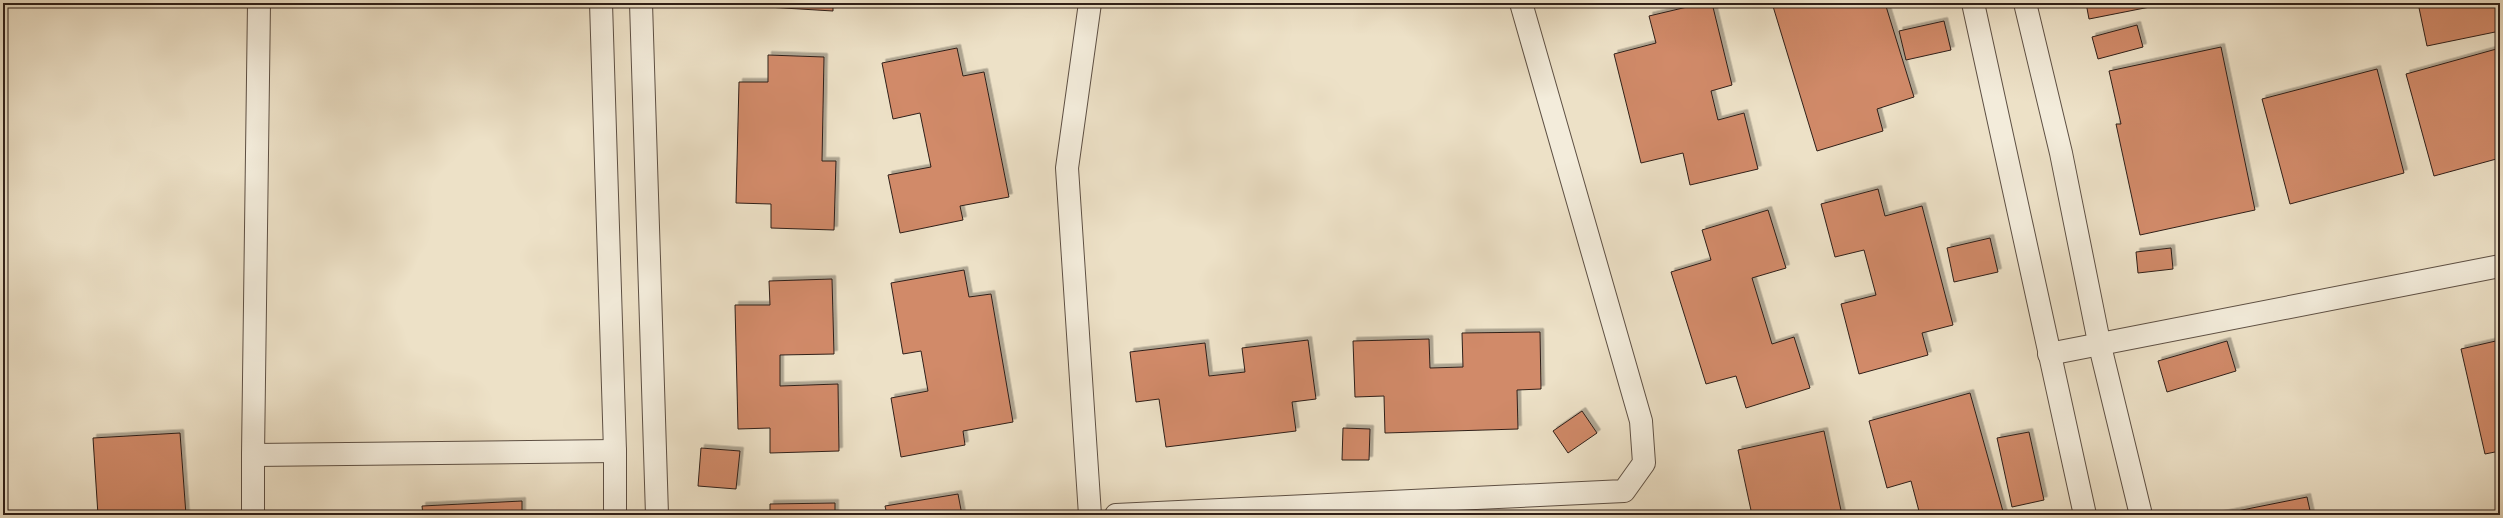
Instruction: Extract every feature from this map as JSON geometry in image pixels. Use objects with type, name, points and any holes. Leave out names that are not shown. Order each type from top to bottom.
[{"type":"street","points":[[253,515],[259,3]]},
{"type":"street","points":[[601,3],[615,451],[615,515]]},
{"type":"street","points":[[641,3],[657,515]]},
{"type":"street","points":[[1090,3],[1067,168],[1090,515]]},
{"type":"street","points":[[1116,515],[1624,491],[1644,463],[1641,421],[1521,3]]},
{"type":"street","points":[[1973,3],[2085,515]]},
{"type":"street","points":[[2025,3],[2060,154],[2099,342],[2141,515]]},
{"type":"street","points":[[2049,354],[2099,342],[2500,266]]},
{"type":"street","points":[[253,455],[615,451]]},
{"type":"building","points":[[768,3],[833,3],[833,11],[767,7]]},
{"type":"building","points":[[897,3],[961,3],[961,6],[897,7]]},
{"type":"building","points":[[1704,3],[1712,3],[1732,85],[1711,91],[1718,120],[1744,113],[1758,169],[1690,185],[1683,153],[1641,163],[1614,54],[1656,43],[1649,16]]},
{"type":"building","points":[[1772,3],[1885,3],[1914,97],[1877,109],[1883,131],[1817,151]]},
{"type":"building","points":[[2086,3],[2170,3],[2089,19]]},
{"type":"building","points":[[2418,3],[2500,3],[2500,31],[2427,46]]},
{"type":"building","points":[[1944,21],[1951,50],[1906,60],[1899,31]]},
{"type":"building","points":[[2137,25],[2143,47],[2098,59],[2092,37]]},
{"type":"building","points":[[2221,47],[2255,210],[2140,235],[2116,124],[2121,124],[2109,71]]},
{"type":"building","points":[[957,48],[963,76],[984,72],[1009,197],[960,206],[963,220],[900,233],[888,175],[931,167],[920,113],[893,119],[882,63]]},
{"type":"building","points":[[2500,48],[2500,158],[2434,176],[2406,74]]},
{"type":"building","points":[[768,55],[824,57],[822,161],[836,161],[834,230],[771,228],[771,204],[736,203],[739,82],[768,82]]},
{"type":"building","points":[[2377,69],[2404,173],[2290,204],[2262,99]]},
{"type":"building","points":[[1878,189],[1885,216],[1922,206],[1953,325],[1922,333],[1928,355],[1859,374],[1841,304],[1876,295],[1864,250],[1835,257],[1821,204]]},
{"type":"building","points":[[1768,210],[1786,268],[1752,278],[1772,344],[1794,337],[1810,388],[1746,408],[1736,376],[1706,384],[1671,272],[1711,260],[1702,230]]},
{"type":"building","points":[[1990,238],[1998,272],[1954,282],[1947,248]]},
{"type":"building","points":[[2171,248],[2173,269],[2138,273],[2136,252]]},
{"type":"building","points":[[964,270],[969,297],[991,294],[1013,422],[963,431],[965,445],[901,457],[891,398],[928,391],[921,351],[903,354],[891,283]]},
{"type":"building","points":[[832,279],[834,354],[780,355],[780,386],[838,384],[839,451],[770,453],[770,428],[738,429],[735,305],[770,305],[769,281]]},
{"type":"building","points":[[1540,332],[1541,389],[1517,390],[1518,429],[1385,433],[1384,396],[1355,397],[1353,341],[1429,339],[1430,368],[1463,367],[1462,333]]},
{"type":"building","points":[[1308,340],[1316,399],[1292,402],[1296,431],[1166,447],[1159,399],[1136,402],[1130,352],[1205,343],[1209,376],[1245,372],[1242,348]]},
{"type":"building","points":[[2500,340],[2500,451],[2485,454],[2461,349]]},
{"type":"building","points":[[2227,341],[2236,371],[2167,392],[2158,361]]},
{"type":"building","points":[[1970,393],[2004,515],[1920,515],[1911,481],[1887,488],[1869,421]]},
{"type":"building","points":[[1582,411],[1597,433],[1568,453],[1553,431]]},
{"type":"building","points":[[1343,428],[1370,429],[1369,460],[1342,460]]},
{"type":"building","points":[[1824,431],[1842,515],[1752,515],[1738,450]]},
{"type":"building","points":[[2029,432],[2044,500],[2012,507],[1997,438]]},
{"type":"building","points":[[180,433],[186,515],[98,515],[93,438]]},
{"type":"building","points":[[701,448],[740,451],[736,489],[698,486]]},
{"type":"building","points":[[958,494],[962,515],[887,515],[885,506]]},
{"type":"building","points":[[2307,497],[2311,515],[2217,515]]},
{"type":"building","points":[[522,501],[522,515],[423,515],[422,506]]},
{"type":"building","points":[[835,503],[835,515],[770,515],[770,504]]}]
